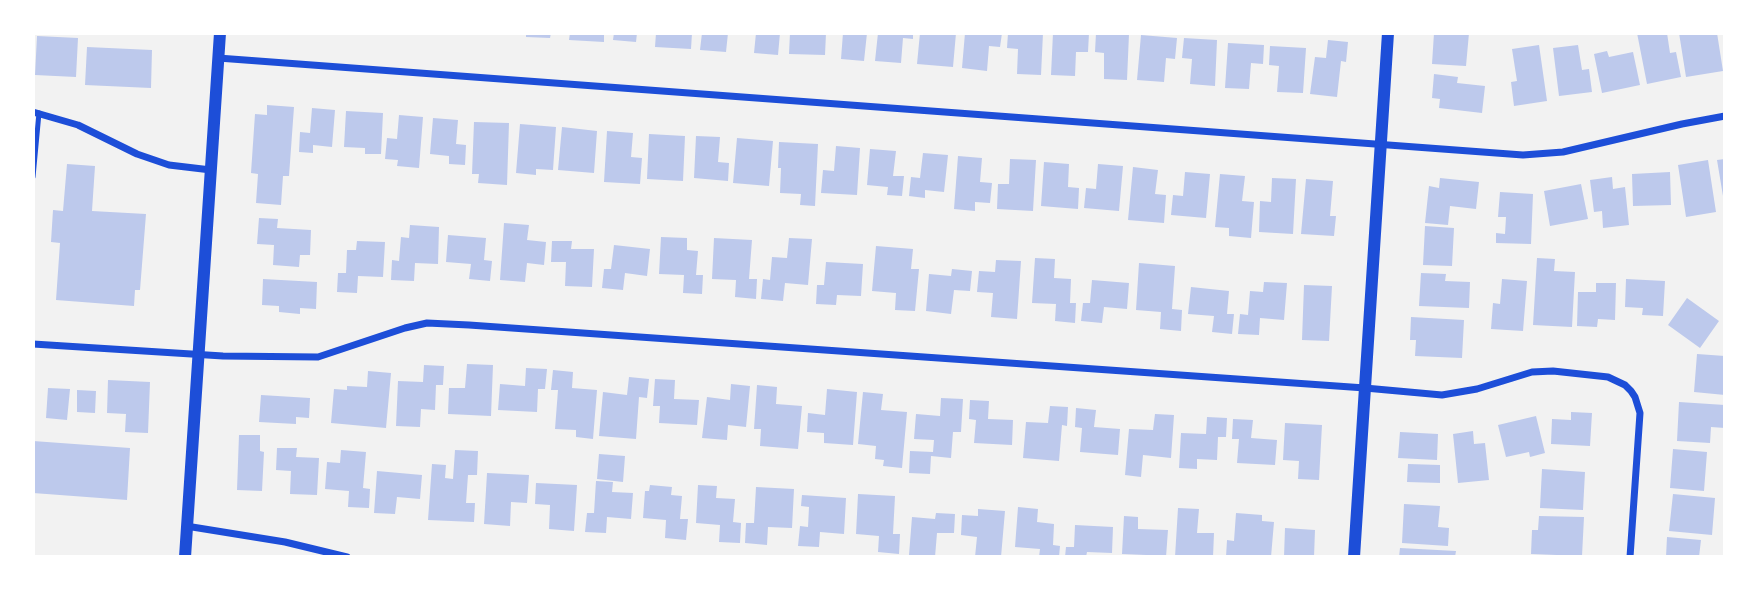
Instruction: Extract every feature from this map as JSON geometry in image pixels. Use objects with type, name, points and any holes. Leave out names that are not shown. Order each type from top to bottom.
[{"type":"street","points":[[186,557],[220,33]]},
{"type":"street","points":[[1354,557],[1388,33]]},
{"type":"street","points":[[218,58],[1522,155],[1563,152],[1682,124],[1725,117]]},
{"type":"street","points":[[36,113],[78,125],[137,154],[169,166],[211,170]]},
{"type":"street","points":[[33,344],[223,356],[318,357],[427,323],[1442,395],[1477,389],[1532,372],[1553,371],[1608,377],[1631,391],[1640,413],[1630,557]]},
{"type":"street","points":[[186,526],[285,542],[347,557]]},
{"type":"lane","points":[[33,177],[36,113]]},
{"type":"building","points":[[526,33],[551,33],[550,38],[526,37]]},
{"type":"building","points":[[570,33],[604,33],[604,42],[569,40]]},
{"type":"building","points":[[614,33],[637,33],[636,42],[613,40]]},
{"type":"building","points":[[656,33],[692,33],[691,49],[655,47]]},
{"type":"building","points":[[702,33],[728,33],[726,52],[700,50]]},
{"type":"building","points":[[756,33],[780,33],[778,55],[754,53]]},
{"type":"building","points":[[790,33],[826,33],[825,55],[789,54]]},
{"type":"building","points":[[843,33],[867,33],[864,61],[841,59]]},
{"type":"building","points":[[878,33],[913,33],[913,39],[903,38],[901,63],[875,61]]},
{"type":"building","points":[[920,33],[956,33],[953,67],[917,64]]},
{"type":"building","points":[[965,33],[1002,33],[1000,47],[989,46],[987,71],[962,68]]},
{"type":"building","points":[[1008,33],[1043,33],[1041,75],[1017,74],[1018,49],[1007,48]]},
{"type":"building","points":[[1053,33],[1089,33],[1088,52],[1076,52],[1075,76],[1051,75]]},
{"type":"building","points":[[1096,33],[1129,34],[1127,80],[1104,79],[1104,53],[1095,52]]},
{"type":"building","points":[[1434,33],[1469,33],[1466,66],[1432,64]]},
{"type":"building","points":[[1637,33],[1667,33],[1670,53],[1676,52],[1681,77],[1647,84]]},
{"type":"building","points":[[1679,33],[1717,33],[1723,71],[1686,77]]},
{"type":"building","points":[[1141,35],[1177,38],[1175,59],[1166,58],[1164,82],[1137,80]]},
{"type":"building","points":[[37,36],[78,38],[76,77],[35,75]]},
{"type":"building","points":[[1184,38],[1217,40],[1215,86],[1190,84],[1192,59],[1182,58]]},
{"type":"building","points":[[1328,40],[1348,42],[1346,62],[1341,61],[1337,97],[1310,94],[1315,57],[1326,58]]},
{"type":"building","points":[[1228,43],[1264,45],[1263,64],[1251,63],[1249,89],[1225,88]]},
{"type":"building","points":[[1539,45],[1547,101],[1514,106],[1511,82],[1517,81],[1512,49]]},
{"type":"building","points":[[1578,45],[1582,70],[1589,69],[1592,92],[1559,96],[1553,48]]},
{"type":"building","points":[[1270,46],[1306,48],[1303,93],[1277,92],[1279,66],[1269,65]]},
{"type":"building","points":[[87,47],[152,50],[151,88],[85,85]]},
{"type":"building","points":[[1607,51],[1609,57],[1633,52],[1640,85],[1602,93],[1594,54]]},
{"type":"building","points":[[1434,74],[1458,77],[1457,83],[1485,86],[1482,113],[1439,108],[1440,99],[1432,98]]},
{"type":"building","points":[[267,105],[294,107],[289,176],[283,176],[281,205],[256,203],[258,174],[251,173],[255,114],[267,115]]},
{"type":"building","points":[[312,108],[335,110],[332,147],[313,145],[313,153],[299,152],[300,132],[310,133]]},
{"type":"building","points":[[346,111],[383,113],[381,154],[365,154],[365,148],[344,147]]},
{"type":"building","points":[[399,115],[423,117],[419,168],[397,166],[398,160],[385,159],[387,138],[397,139]]},
{"type":"building","points":[[433,118],[458,120],[456,144],[466,145],[465,165],[449,164],[449,156],[430,154]]},
{"type":"building","points":[[474,122],[509,123],[507,185],[478,183],[479,174],[472,174]]},
{"type":"building","points":[[520,124],[556,127],[553,170],[536,169],[536,175],[516,173]]},
{"type":"building","points":[[562,127],[597,131],[594,173],[558,170]]},
{"type":"building","points":[[607,131],[633,133],[631,157],[642,158],[640,184],[604,182]]},
{"type":"building","points":[[649,134],[685,136],[683,181],[647,179]]},
{"type":"building","points":[[696,136],[720,137],[718,162],[729,163],[728,181],[694,178]]},
{"type":"building","points":[[737,138],[773,141],[769,186],[733,183]]},
{"type":"building","points":[[779,142],[818,144],[815,206],[800,205],[801,194],[780,193]]},
{"type":"building","points":[[836,146],[860,148],[857,195],[821,193],[823,170],[834,171]]},
{"type":"building","points":[[870,149],[896,151],[893,176],[904,176],[902,196],[887,195],[888,187],[867,185]]},
{"type":"building","points":[[923,153],[948,155],[944,192],[925,190],[925,198],[909,196],[911,177],[920,178]]},
{"type":"building","points":[[958,156],[982,158],[980,182],[992,183],[990,203],[975,202],[975,211],[954,209]]},
{"type":"building","points":[[1010,159],[1036,160],[1033,211],[997,209],[998,184],[1009,184]]},
{"type":"building","points":[[1725,159],[1725,196],[1723,196],[1717,160]]},
{"type":"building","points":[[1708,160],[1716,212],[1686,217],[1678,165]]},
{"type":"building","points":[[1044,162],[1069,164],[1068,187],[1079,188],[1078,209],[1041,206]]},
{"type":"building","points":[[67,164],[95,166],[92,211],[146,214],[140,290],[135,290],[134,306],[56,300],[60,243],[51,242],[53,210],[63,211]]},
{"type":"building","points":[[1098,164],[1123,166],[1119,211],[1084,208],[1086,188],[1096,189]]},
{"type":"building","points":[[1133,167],[1158,170],[1155,194],[1166,195],[1164,223],[1128,220]]},
{"type":"building","points":[[1185,172],[1210,174],[1206,218],[1171,215],[1173,195],[1183,196]]},
{"type":"building","points":[[1670,172],[1671,205],[1633,206],[1632,174]]},
{"type":"building","points":[[1220,174],[1245,176],[1242,201],[1254,202],[1251,238],[1229,236],[1229,228],[1215,227]]},
{"type":"building","points":[[1612,177],[1613,189],[1625,187],[1629,225],[1603,228],[1602,211],[1594,212],[1590,180]]},
{"type":"building","points":[[1272,178],[1296,179],[1293,234],[1259,232],[1260,201],[1271,202]]},
{"type":"building","points":[[1440,178],[1479,182],[1476,209],[1450,206],[1448,225],[1425,223],[1429,186],[1439,188]]},
{"type":"building","points":[[1306,179],[1333,181],[1330,216],[1336,216],[1334,236],[1301,234]]},
{"type":"building","points":[[1581,184],[1588,219],[1550,226],[1544,191]]},
{"type":"building","points":[[1500,192],[1533,194],[1531,244],[1496,243],[1496,233],[1505,234],[1506,217],[1498,217]]},
{"type":"building","points":[[259,218],[278,219],[277,228],[311,230],[310,255],[300,255],[299,267],[273,265],[274,245],[257,244]]},
{"type":"building","points":[[504,223],[529,225],[527,240],[546,242],[544,265],[527,263],[525,282],[500,280]]},
{"type":"building","points":[[410,225],[439,227],[438,264],[415,263],[414,281],[391,280],[392,260],[399,261],[401,237],[409,238]]},
{"type":"building","points":[[1425,226],[1454,228],[1452,266],[1423,265]]},
{"type":"building","points":[[448,235],[486,238],[484,260],[492,261],[490,281],[469,279],[471,264],[446,262]]},
{"type":"building","points":[[661,237],[687,238],[687,250],[698,251],[696,275],[703,275],[702,294],[683,293],[684,275],[659,274]]},
{"type":"building","points":[[714,238],[752,240],[749,279],[757,279],[756,299],[735,297],[736,280],[712,279]]},
{"type":"building","points":[[789,238],[812,239],[808,285],[785,283],[783,301],[761,299],[763,279],[770,280],[772,257],[787,258]]},
{"type":"building","points":[[357,241],[385,242],[383,277],[358,276],[357,293],[337,292],[338,273],[346,273],[347,250],[356,250]]},
{"type":"building","points":[[552,241],[572,241],[571,249],[594,249],[592,287],[565,286],[566,262],[551,262]]},
{"type":"building","points":[[614,245],[650,249],[647,276],[625,273],[623,290],[602,288],[604,269],[611,269]]},
{"type":"building","points":[[876,246],[913,249],[911,269],[919,269],[915,311],[895,310],[896,293],[872,291]]},
{"type":"building","points":[[1035,258],[1055,259],[1054,278],[1071,279],[1070,303],[1076,303],[1075,323],[1055,321],[1056,304],[1032,303]]},
{"type":"building","points":[[1537,258],[1555,259],[1554,271],[1575,272],[1572,327],[1533,325]]},
{"type":"building","points":[[996,260],[1021,261],[1017,319],[991,317],[993,293],[977,292],[979,271],[995,272]]},
{"type":"building","points":[[826,262],[863,264],[861,296],[837,295],[836,305],[816,304],[817,285],[824,285]]},
{"type":"building","points":[[1139,263],[1175,266],[1172,309],[1182,310],[1181,331],[1160,329],[1161,312],[1136,310]]},
{"type":"building","points":[[952,269],[972,271],[970,291],[954,290],[951,314],[926,311],[929,274],[951,276]]},
{"type":"building","points":[[1421,273],[1446,274],[1445,281],[1470,282],[1469,308],[1419,306]]},
{"type":"building","points":[[263,279],[317,282],[316,309],[300,308],[300,314],[279,312],[279,306],[262,305]]},
{"type":"building","points":[[1502,279],[1527,281],[1523,331],[1491,329],[1493,303],[1500,304]]},
{"type":"building","points":[[1626,279],[1665,281],[1663,316],[1642,315],[1643,308],[1625,307]]},
{"type":"building","points":[[1092,280],[1129,283],[1127,309],[1104,307],[1102,323],[1081,321],[1083,303],[1090,303]]},
{"type":"building","points":[[1264,282],[1287,283],[1284,320],[1260,318],[1259,335],[1238,334],[1240,314],[1248,315],[1250,291],[1263,292]]},
{"type":"building","points":[[1596,283],[1616,283],[1615,320],[1598,319],[1597,327],[1577,326],[1578,292],[1596,292]]},
{"type":"building","points":[[1304,285],[1332,286],[1329,341],[1302,340]]},
{"type":"building","points":[[1191,287],[1229,291],[1227,314],[1234,314],[1232,334],[1212,332],[1214,316],[1188,314]]},
{"type":"building","points":[[1687,298],[1719,321],[1700,348],[1668,325]]},
{"type":"building","points":[[1411,317],[1464,320],[1462,358],[1415,356],[1416,340],[1410,340]]},
{"type":"building","points":[[1697,354],[1725,356],[1725,395],[1694,392]]},
{"type":"building","points":[[467,364],[493,365],[491,416],[448,414],[449,388],[465,388]]},
{"type":"building","points":[[424,365],[444,366],[443,385],[436,385],[435,410],[421,409],[420,427],[396,426],[398,381],[423,382]]},
{"type":"building","points":[[526,368],[547,369],[545,389],[538,389],[537,412],[498,410],[500,384],[525,386]]},
{"type":"building","points":[[553,370],[573,372],[572,388],[597,390],[593,439],[576,437],[576,430],[555,429],[558,390],[551,390]]},
{"type":"building","points":[[368,371],[391,373],[386,428],[331,423],[334,389],[347,390],[347,386],[367,387]]},
{"type":"building","points":[[629,377],[649,379],[647,398],[639,397],[636,439],[599,436],[603,392],[627,395]]},
{"type":"building","points":[[655,379],[675,380],[674,399],[699,400],[697,425],[659,423],[660,406],[653,406]]},
{"type":"building","points":[[108,380],[150,382],[148,433],[125,432],[126,414],[107,413]]},
{"type":"building","points":[[731,384],[750,386],[746,427],[728,425],[727,440],[702,438],[707,397],[730,400]]},
{"type":"building","points":[[757,385],[777,387],[776,404],[802,406],[798,449],[760,446],[761,429],[754,429]]},
{"type":"building","points":[[48,388],[70,389],[67,420],[46,418]]},
{"type":"building","points":[[827,389],[857,392],[853,445],[824,443],[824,433],[807,432],[808,413],[825,415]]},
{"type":"building","points":[[77,390],[96,391],[95,413],[77,412]]},
{"type":"building","points":[[863,392],[883,394],[881,410],[907,412],[902,468],[883,466],[884,460],[875,459],[876,446],[858,444]]},
{"type":"building","points":[[261,395],[310,398],[309,418],[296,417],[296,424],[259,422]]},
{"type":"building","points":[[941,398],[963,399],[961,432],[953,432],[951,458],[931,456],[930,474],[909,473],[910,451],[933,452],[934,440],[914,439],[916,414],[940,416]]},
{"type":"building","points":[[970,400],[989,401],[988,419],[1013,420],[1012,445],[974,443],[976,420],[969,419]]},
{"type":"building","points":[[1679,402],[1725,405],[1725,428],[1711,427],[1710,443],[1677,441]]},
{"type":"building","points":[[1050,406],[1068,407],[1067,426],[1062,425],[1059,461],[1023,458],[1026,422],[1048,423]]},
{"type":"building","points":[[1076,408],[1096,410],[1094,427],[1120,429],[1118,455],[1080,452],[1082,428],[1075,427]]},
{"type":"building","points":[[1571,412],[1592,413],[1590,446],[1551,444],[1552,419],[1571,420]]},
{"type":"building","points":[[1155,414],[1174,415],[1171,458],[1143,455],[1141,477],[1125,475],[1129,429],[1153,430]]},
{"type":"building","points":[[1536,416],[1545,453],[1530,457],[1529,452],[1506,457],[1498,425]]},
{"type":"building","points":[[1207,417],[1227,418],[1226,437],[1218,437],[1217,460],[1197,459],[1197,469],[1179,468],[1181,433],[1206,434]]},
{"type":"building","points":[[1233,419],[1253,420],[1251,438],[1277,440],[1275,465],[1237,463],[1239,439],[1232,439]]},
{"type":"building","points":[[1285,423],[1322,425],[1319,480],[1298,479],[1299,461],[1283,460]]},
{"type":"building","points":[[1473,431],[1474,444],[1485,443],[1489,480],[1458,483],[1453,434]]},
{"type":"building","points":[[1400,432],[1438,434],[1437,460],[1398,458]]},
{"type":"building","points":[[239,435],[260,435],[260,451],[264,452],[262,491],[237,490]]},
{"type":"building","points":[[33,441],[130,448],[127,500],[33,493]]},
{"type":"building","points":[[277,448],[297,448],[296,457],[319,458],[317,495],[290,494],[291,471],[276,470]]},
{"type":"building","points":[[1673,449],[1707,452],[1704,491],[1670,488]]},
{"type":"building","points":[[341,450],[366,452],[363,488],[370,489],[369,508],[348,507],[349,491],[325,489],[327,462],[340,463]]},
{"type":"building","points":[[455,450],[478,451],[477,475],[468,475],[466,503],[475,503],[474,522],[428,520],[432,464],[446,465],[445,478],[453,479]]},
{"type":"building","points":[[599,454],[625,456],[623,482],[597,479]]},
{"type":"building","points":[[1408,464],[1440,465],[1440,483],[1407,482]]},
{"type":"building","points":[[1542,469],[1585,472],[1583,510],[1540,508]]},
{"type":"building","points":[[377,471],[422,475],[420,499],[397,497],[395,514],[374,513]]},
{"type":"building","points":[[487,473],[529,475],[527,503],[511,502],[510,526],[484,524]]},
{"type":"building","points":[[596,481],[613,482],[612,492],[633,493],[631,519],[607,517],[606,533],[585,532],[587,513],[594,513]]},
{"type":"building","points":[[536,483],[577,485],[574,531],[549,529],[550,505],[535,504]]},
{"type":"building","points":[[650,485],[672,487],[671,495],[682,496],[680,519],[688,519],[686,540],[665,538],[666,520],[643,518],[645,491],[649,491]]},
{"type":"building","points":[[698,485],[717,486],[716,498],[735,499],[733,522],[741,523],[740,543],[719,542],[720,525],[696,523]]},
{"type":"building","points":[[756,487],[794,489],[792,528],[768,527],[767,545],[745,543],[746,523],[754,523]]},
{"type":"building","points":[[858,494],[895,496],[893,534],[900,534],[899,554],[878,552],[879,536],[856,534]]},
{"type":"building","points":[[1673,494],[1715,498],[1712,535],[1669,531]]},
{"type":"building","points":[[802,495],[846,498],[844,534],[820,532],[819,547],[798,546],[800,526],[808,527],[809,507],[801,506]]},
{"type":"building","points":[[1404,504],[1440,506],[1438,527],[1449,528],[1448,546],[1402,543]]},
{"type":"building","points":[[1018,507],[1038,509],[1037,522],[1054,524],[1053,545],[1060,546],[1059,557],[1039,557],[1040,549],[1015,547]]},
{"type":"building","points":[[1178,508],[1199,509],[1197,533],[1214,533],[1213,557],[1175,557]]},
{"type":"building","points":[[978,509],[1005,511],[1001,557],[975,557],[977,537],[961,535],[962,515],[978,516]]},
{"type":"building","points":[[936,513],[955,514],[954,533],[937,533],[935,557],[909,555],[912,517],[935,519]]},
{"type":"building","points":[[1236,513],[1262,515],[1262,521],[1274,522],[1271,557],[1226,557],[1227,540],[1234,541]]},
{"type":"building","points":[[1124,516],[1138,517],[1138,529],[1168,530],[1166,557],[1122,554]]},
{"type":"building","points":[[1539,516],[1584,517],[1582,556],[1531,554],[1532,530],[1538,530]]},
{"type":"building","points":[[1075,525],[1113,527],[1112,553],[1087,552],[1086,557],[1065,557],[1066,547],[1074,547]]},
{"type":"building","points":[[1285,528],[1315,530],[1314,557],[1284,557]]},
{"type":"building","points":[[1667,537],[1701,540],[1699,557],[1666,557]]},
{"type":"building","points":[[1400,548],[1456,551],[1455,557],[1399,557]]}]
